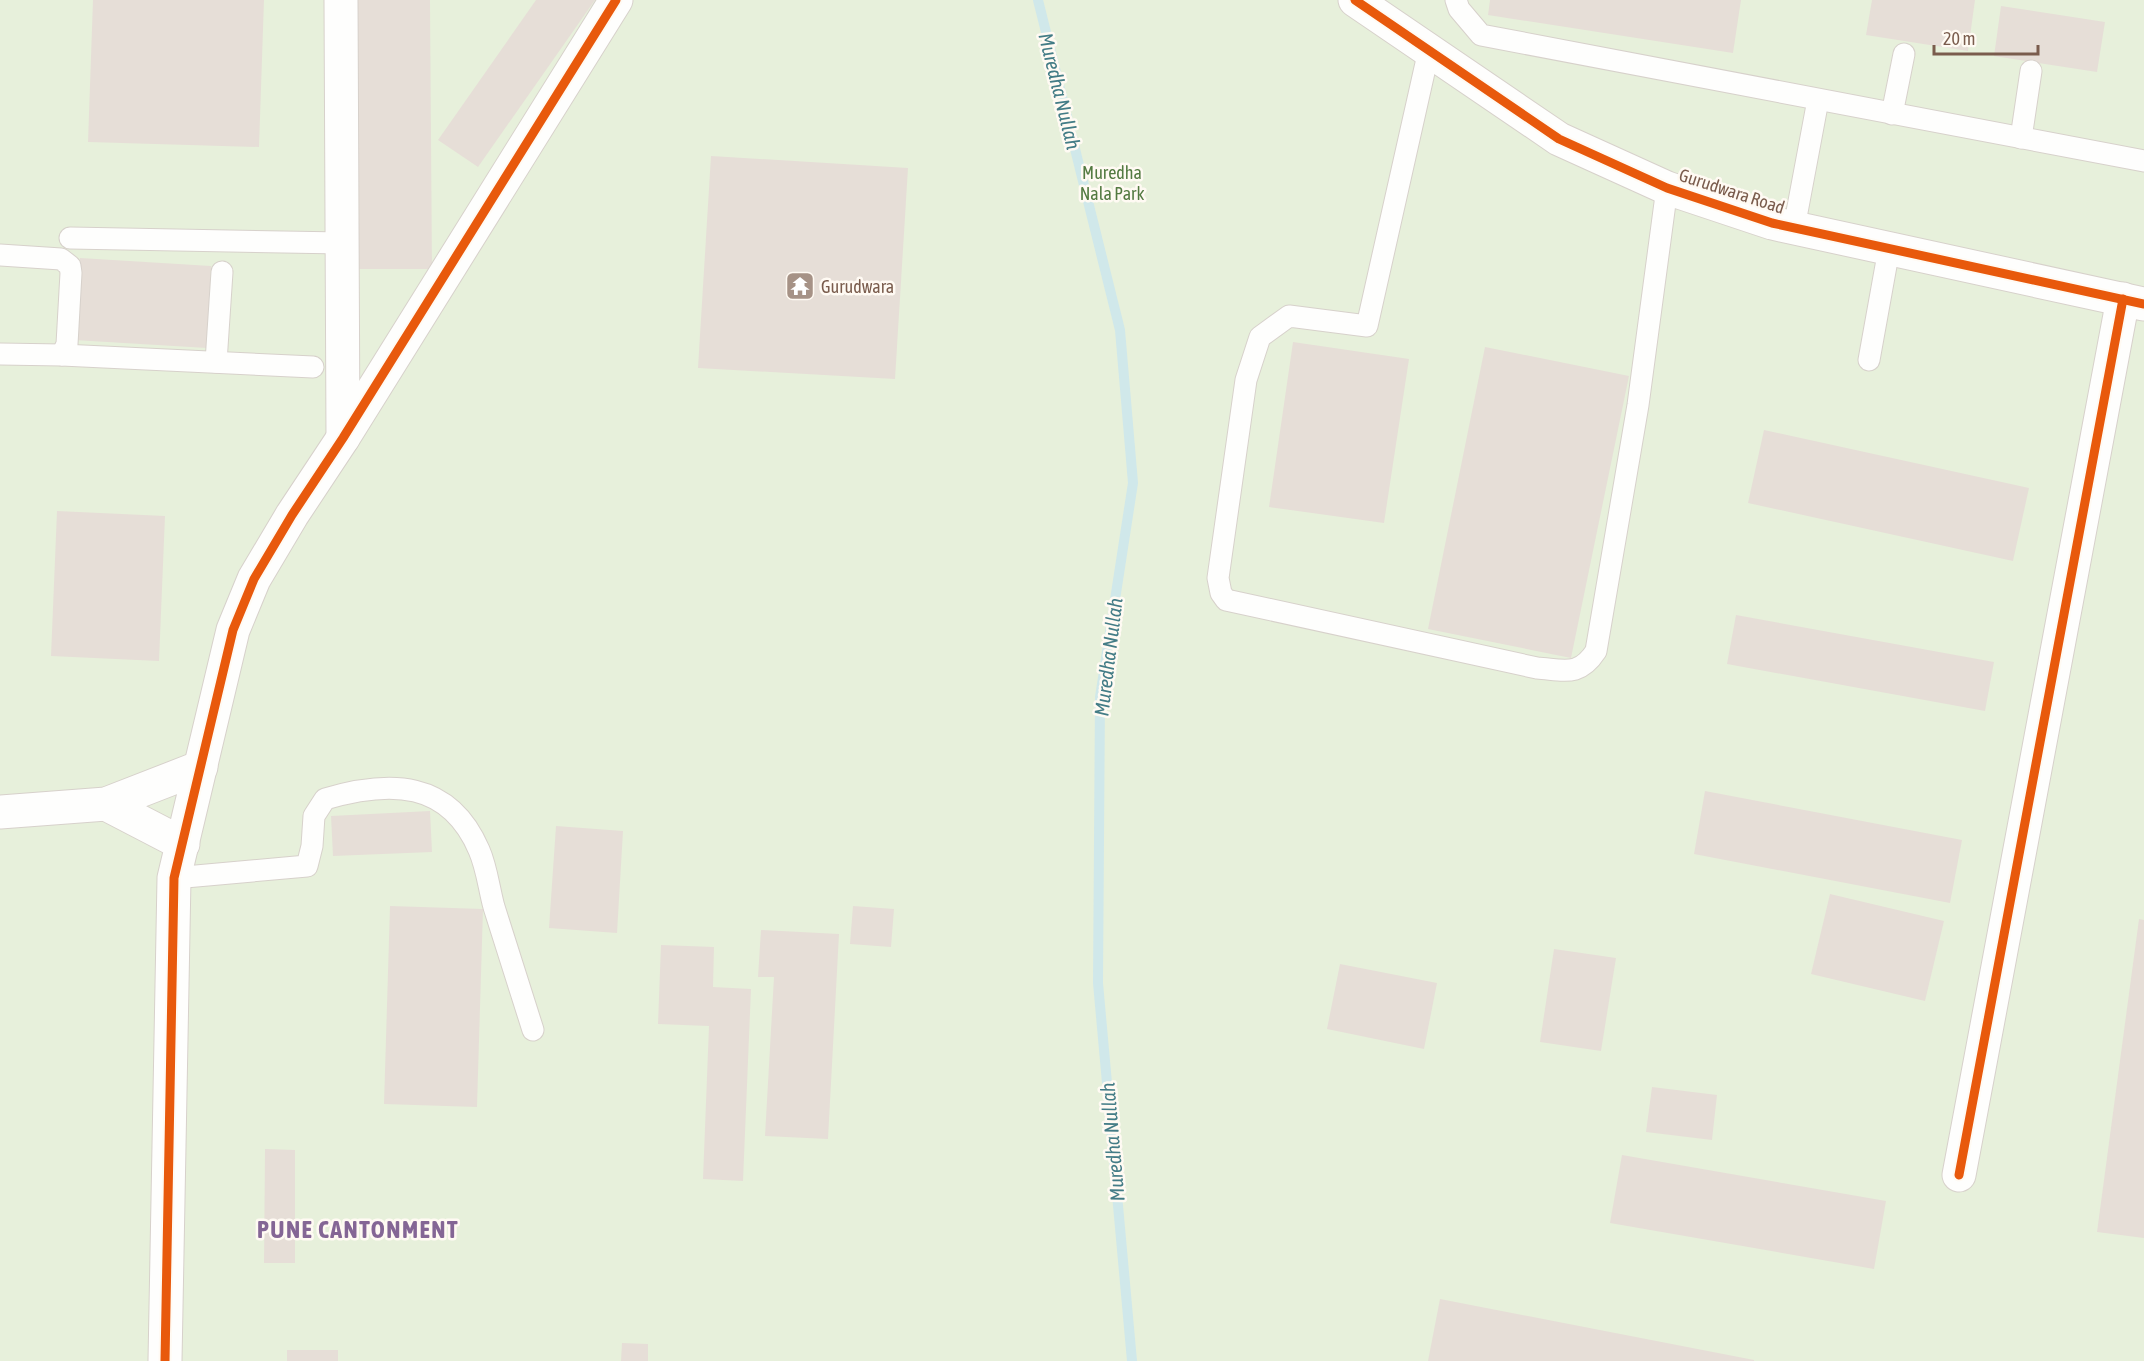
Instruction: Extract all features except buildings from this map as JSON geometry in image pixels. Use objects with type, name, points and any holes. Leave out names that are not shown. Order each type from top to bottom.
[{"type":"street","points":[[341,0],[343,438]]},
{"type":"street","points":[[165,1361],[174,878],[233,630],[254,579],[292,515],[343,438],[616,0]]},
{"type":"street","name":"Gurudwara Road","points":[[1355,0],[1559,139],[1667,188],[1772,223],[2134,301]]},
{"type":"street","points":[[1959,1175],[2134,301]]},
{"type":"street","points":[[0,812],[106,804],[201,766]]},
{"type":"street","points":[[106,804],[183,844]]},
{"type":"lane","points":[[1456,0],[1459,9],[1481,35],[2144,161]]},
{"type":"lane","points":[[1429,50],[1367,326],[1288,316],[1260,338],[1246,380],[1221,539],[1218,578],[1221,593],[1226,600],[1537,668],[1577,671],[1589,662],[1596,651],[1638,405],[1667,188]]},
{"type":"lane","points":[[1892,114],[1904,54]]},
{"type":"lane","points":[[2021,138],[2031,71]]},
{"type":"lane","points":[[1794,228],[1818,100]]},
{"type":"lane","points":[[70,238],[342,243]]},
{"type":"lane","points":[[1869,360],[1889,249]]},
{"type":"lane","points":[[0,255],[62,259],[70,266],[67,344],[62,355]]},
{"type":"lane","points":[[216,362],[222,272]]},
{"type":"lane","points":[[0,354],[313,367]]},
{"type":"lane","points":[[174,878],[307,866],[312,846],[314,816],[326,799],[355,790],[398,787],[439,798],[462,818],[480,851],[494,905],[533,1030]]},
{"type":"green space","name":"Muredha Nala Park","points":[[0,0],[2144,0],[2144,1361],[0,1361]]},
{"type":"waterway","name":"Muredha Nullah","points":[[1038,0],[1120,330],[1133,483],[1100,697],[1098,983],[1132,1361]]},
{"type":"cycle path","points":[[165,1361],[174,878],[233,630],[254,579],[292,515],[343,438],[616,0]]},
{"type":"cycle path","points":[[1355,0],[1559,139],[1667,188],[1772,223],[2144,304]]},
{"type":"cycle path","points":[[1959,1175],[2123,299]]},
{"type":"place","name":"Gurudwara","points":[[800,286]]},
{"type":"district","name":"PUNE CANTONMENT","points":[[358,1229]]}]
